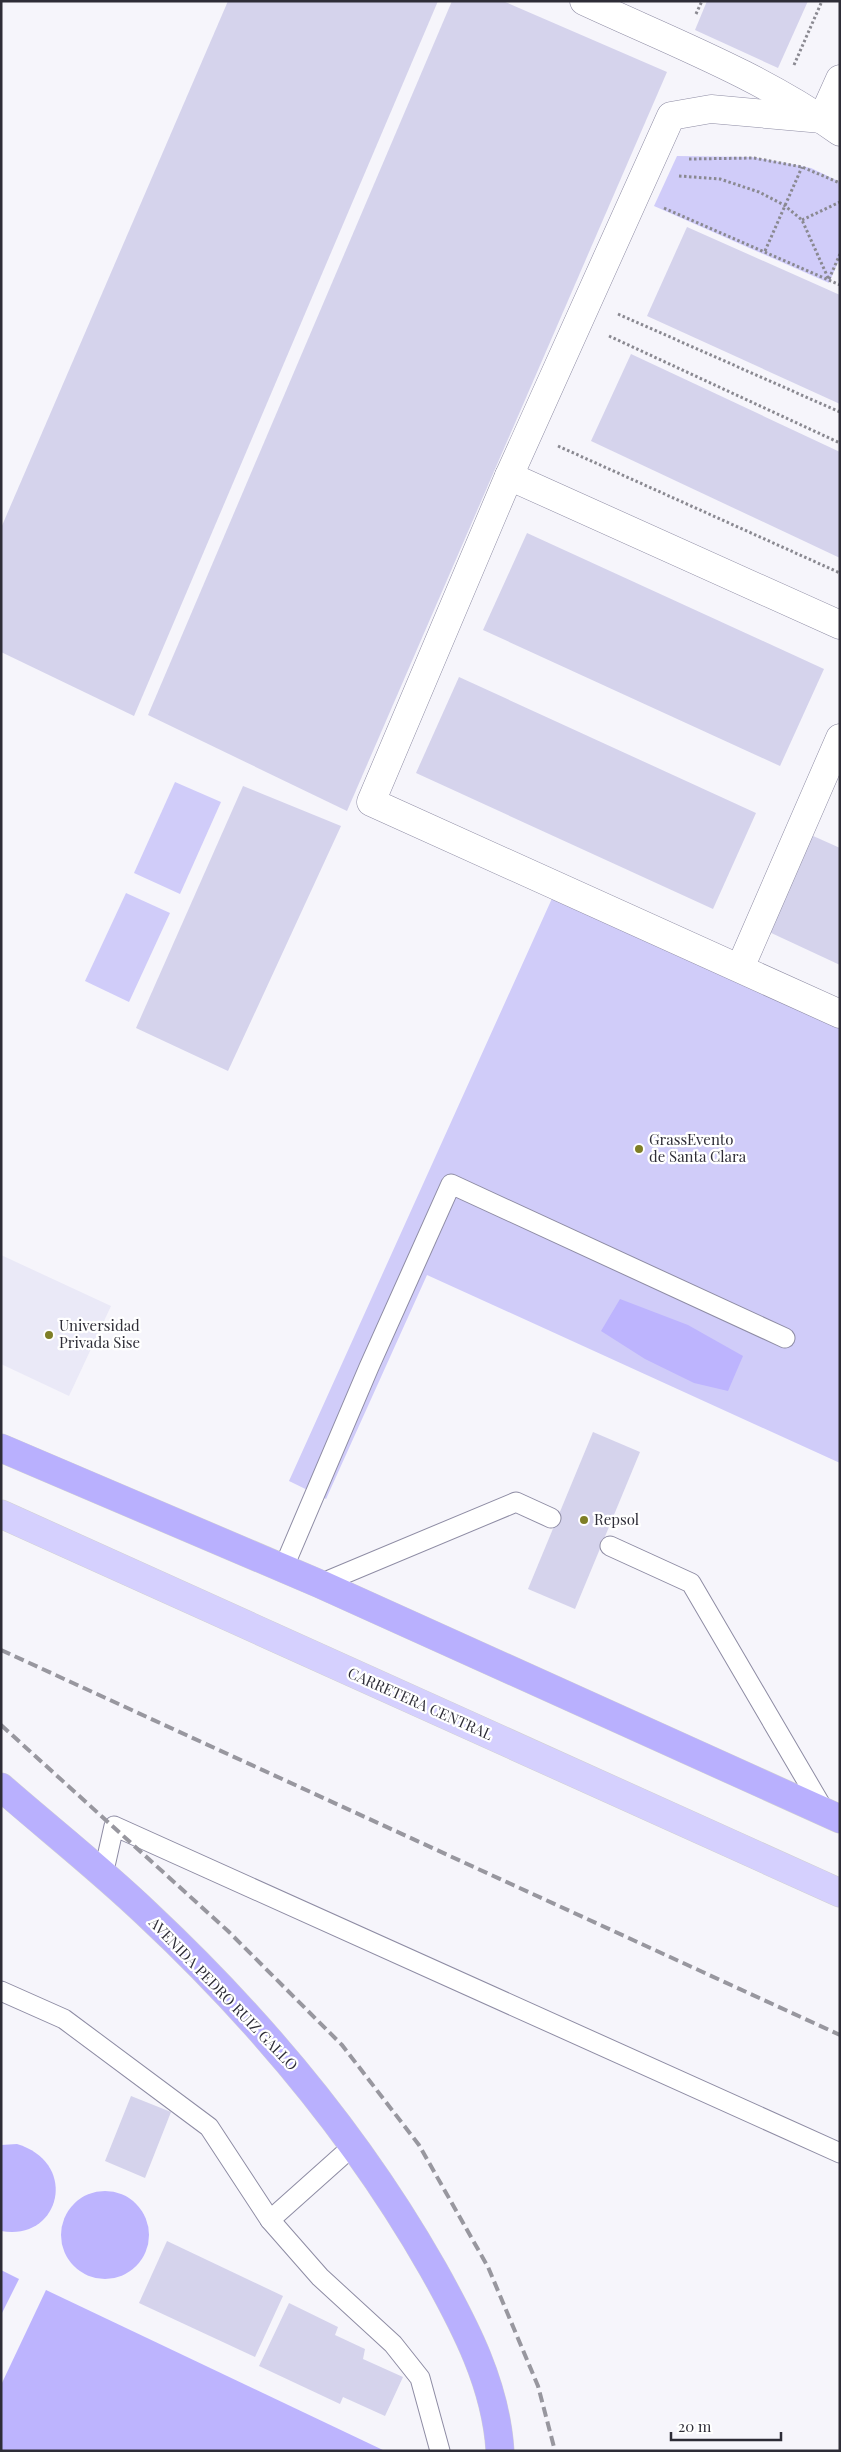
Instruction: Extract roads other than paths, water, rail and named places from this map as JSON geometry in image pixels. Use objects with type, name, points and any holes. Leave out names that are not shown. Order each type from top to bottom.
[{"type":"highway","points":[[1,1448],[320,1584],[833,1816]]},
{"type":"highway","name":"AVENIDA PEDRO RUIZ GALLO","points":[[1,1787],[146,1912],[252,2020],[299,2074],[354,2145],[418,2242],[449,2298],[477,2356],[490,2392],[499,2431],[500,2451]]},
{"type":"main road","name":"CARRETERA CENTRAL","points":[[1,1514],[840,1893]]},
{"type":"street","points":[[584,1],[734,70],[831,125]]},
{"type":"street","points":[[831,125],[840,79]]},
{"type":"street","points":[[831,125],[711,109],[671,116],[509,476],[371,802],[840,1014]]},
{"type":"street","points":[[509,476],[840,625]]},
{"type":"street","points":[[740,968],[840,738]]},
{"type":"lane","points":[[283,1569],[369,1367],[451,1184],[785,1338]]},
{"type":"lane","points":[[320,1584],[516,1502],[551,1518]]},
{"type":"lane","points":[[610,1546],[691,1583],[833,1816]]},
{"type":"lane","points":[[103,1875],[114,1826],[840,2153]]},
{"type":"lane","points":[[1,1991],[64,2019],[209,2127],[270,2220],[320,2277],[393,2344],[420,2378],[440,2451]]},
{"type":"lane","points":[[270,2220],[354,2145]]},
{"type":"railway","points":[[1,1650],[840,2035]]},
{"type":"railway","points":[[1,1725],[228,1931],[342,2045],[419,2145],[488,2267],[538,2386],[555,2451]]},
{"type":"place","name":"GrassEvento de Santa Clara","points":[[639,1149]]},
{"type":"place","name":"Universidad Privada Sise","points":[[49,1335]]},
{"type":"place","name":"Repsol","points":[[584,1520]]}]
